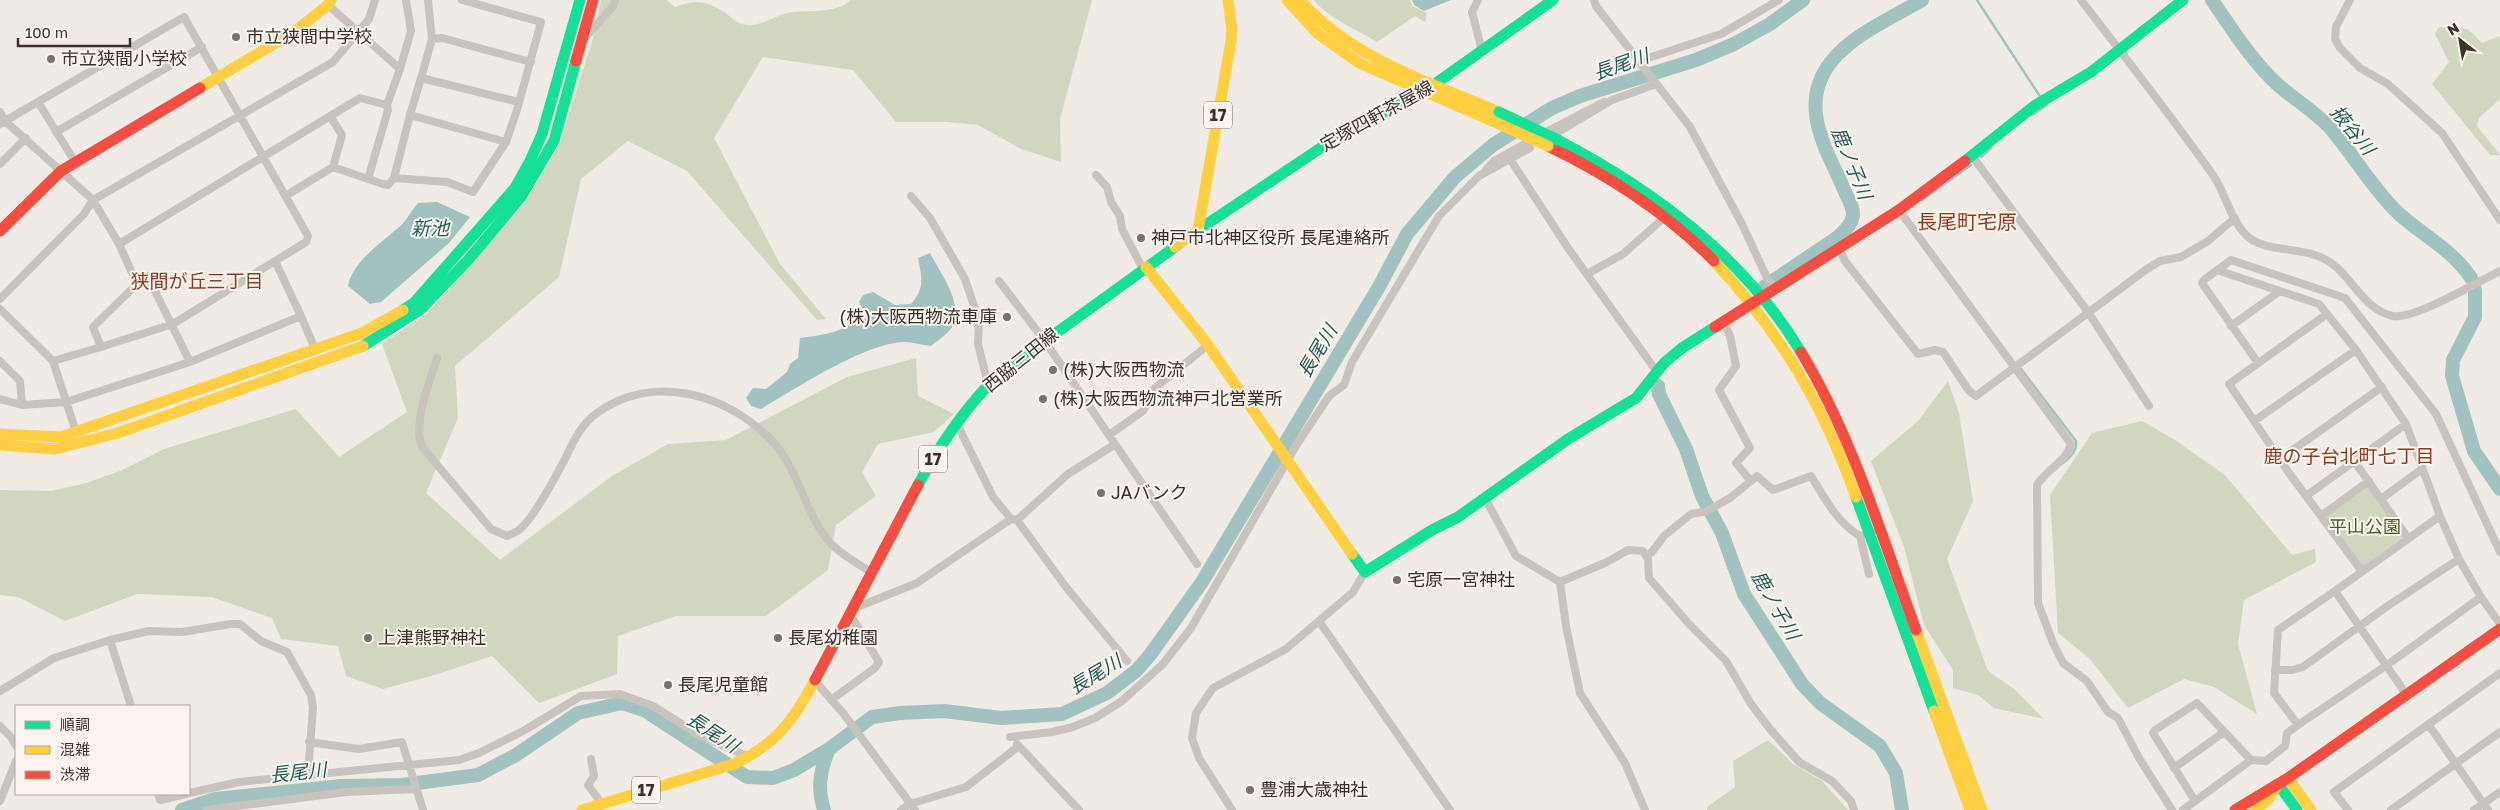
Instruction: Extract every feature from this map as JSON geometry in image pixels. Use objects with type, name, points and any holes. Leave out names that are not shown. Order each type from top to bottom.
[{"type":"street","points":[[0,299],[84,214],[93,200],[334,62],[359,33],[368,19],[375,0]]},
{"type":"street","points":[[368,179],[388,110],[387,105],[411,30],[406,0]]},
{"type":"street","points":[[333,167],[388,184],[394,178],[432,38],[428,0]]},
{"type":"street","points":[[394,178],[447,182],[473,192],[506,142],[531,62],[540,22],[462,0]]},
{"type":"street","points":[[0,434],[61,437],[362,332],[414,303],[515,188],[542,134],[580,0]]},
{"type":"street","points":[[0,445],[55,449],[118,433],[363,346],[421,309],[469,259],[521,197],[554,141],[593,0]]},
{"type":"street","points":[[581,42],[614,5],[615,0]]},
{"type":"street","name":"17","points":[[1198,230],[1231,41],[1232,30],[1228,0]]},
{"type":"street","points":[[1287,0],[1317,33],[1346,56],[1394,79],[1430,88]]},
{"type":"street","points":[[1300,0],[1319,22],[1358,50],[1430,88],[1494,116],[1536,140],[1555,139],[1600,162],[1673,210],[1727,259],[1758,300],[1782,340],[1819,405],[1840,452],[1970,810]]},
{"type":"street","points":[[1478,0],[1472,12],[1482,51]]},
{"type":"street","name":"定塚四軒茶屋線","points":[[1198,230],[1340,134],[1388,112],[1430,88],[1553,0]]},
{"type":"street","points":[[1594,0],[1596,6],[1690,127],[1774,287]]},
{"type":"street","points":[[1639,61],[1706,40],[1779,0]]},
{"type":"street","points":[[2081,0],[2214,177],[2235,218],[2246,234],[2267,246],[2318,254],[2334,265],[2378,309],[2392,316],[2407,315],[2423,309],[2500,271]]},
{"type":"street","points":[[1232,810],[1199,758],[1192,738],[1196,713],[1213,688],[1286,649],[1353,592],[1366,572],[1486,498],[1568,438],[1636,398],[1657,372],[1682,348],[1758,300],[1774,287],[1899,210],[2043,100],[2091,72],[2183,0]]},
{"type":"street","points":[[2350,0],[2336,27],[2335,39],[2340,48],[2360,68],[2388,84],[2442,133],[2500,220]]},
{"type":"street","points":[[0,231],[61,171],[294,32],[329,3],[359,33],[400,69]]},
{"type":"street","points":[[3,122],[184,18],[287,196],[308,236],[306,242],[173,324],[53,361]]},
{"type":"street","points":[[432,38],[442,38],[531,62]]},
{"type":"street","points":[[56,132],[202,48]]},
{"type":"street","points":[[421,78],[519,102]]},
{"type":"street","points":[[1079,810],[1010,737],[1052,732],[1073,727],[1095,718],[1122,701],[1163,664],[1191,628],[1287,460],[1329,396],[1344,385],[1352,362],[1439,216],[1494,161],[1536,140],[1595,105],[1656,84]]},
{"type":"street","points":[[119,244],[360,98],[387,105]]},
{"type":"street","points":[[1555,139],[1612,100]]},
{"type":"street","points":[[38,102],[75,162]]},
{"type":"street","points":[[0,112],[3,122],[26,138],[93,200],[119,244],[137,284]]},
{"type":"street","points":[[410,115],[506,142]]},
{"type":"street","points":[[287,196],[333,167],[342,135],[330,116]]},
{"type":"street","points":[[0,164],[26,138]]},
{"type":"street","points":[[1555,139],[1664,217],[1758,300]]},
{"type":"street","points":[[1479,176],[1510,159],[1536,140]]},
{"type":"street","points":[[1972,156],[2088,312],[2149,406]]},
{"type":"street","points":[[1510,159],[1587,274],[1657,372]]},
{"type":"street","points":[[1096,175],[1107,188],[1111,202],[1120,216],[1122,229],[1145,268],[1208,345],[1366,572]]},
{"type":"street","points":[[911,196],[930,218],[965,279],[979,321],[978,344],[988,384]]},
{"type":"street","points":[[1899,210],[2071,444],[2069,453],[2048,471],[2037,485],[2038,603],[2063,663],[2087,681],[2108,712],[2118,718],[2139,758],[2172,810]]},
{"type":"street","points":[[1587,274],[1623,254],[1664,217]]},
{"type":"street","points":[[1838,248],[1856,276],[1918,354],[1935,350],[1943,352],[1969,391],[1976,396],[2147,269],[2160,261],[2182,257],[2208,241],[2235,218]]},
{"type":"street","name":"西脇三田線","points":[[582,810],[601,806],[749,758],[784,730],[799,711],[930,463],[956,422],[988,384],[1044,340],[1198,230]]},
{"type":"street","points":[[2258,363],[2202,283],[2231,260],[2345,298],[2436,414],[2500,552]]},
{"type":"street","points":[[275,261],[315,349]]},
{"type":"street","points":[[2217,270],[2319,304],[2356,350],[2406,424],[2440,516],[2459,559],[2481,598],[2500,624]]},
{"type":"street","points":[[101,347],[93,327],[137,284],[149,279],[173,324],[190,362]]},
{"type":"street","points":[[999,281],[1044,340],[1196,564]]},
{"type":"street","points":[[2231,326],[2280,291]]},
{"type":"street","points":[[0,309],[53,361],[76,432]]},
{"type":"street","points":[[2327,314],[2230,384],[2280,460],[2361,570]]},
{"type":"street","points":[[0,399],[22,405],[66,402],[190,362],[301,316]]},
{"type":"street","points":[[1724,322],[1730,336],[1736,366],[1720,390],[1750,448],[1736,463],[1750,480]]},
{"type":"street","points":[[1109,435],[1143,411],[1155,388],[1208,345]]},
{"type":"street","points":[[2254,421],[2356,350]]},
{"type":"street","points":[[437,358],[418,426],[418,439],[428,455],[491,529],[507,536],[521,529],[549,487],[576,437],[596,413],[631,395],[648,391],[692,393],[711,399],[735,413],[774,444],[827,539],[872,573]]},
{"type":"street","points":[[0,361],[20,381],[22,405]]},
{"type":"street","points":[[2280,460],[2382,387]]},
{"type":"street","points":[[956,422],[993,496],[1127,661]]},
{"type":"street","points":[[2306,496],[2406,424]]},
{"type":"street","points":[[831,700],[875,668],[879,662],[852,611],[917,583],[1014,520],[1068,474],[1114,445]]},
{"type":"street","points":[[2355,462],[2408,538]]},
{"type":"street","points":[[2381,499],[2422,470]]},
{"type":"street","points":[[1647,555],[1652,552],[1664,536],[1691,514],[1707,511],[1730,498],[1757,476],[1773,490],[1811,476],[1832,510],[1853,532],[1870,533]]},
{"type":"street","points":[[2321,516],[2368,481]]},
{"type":"street","points":[[1486,498],[1516,556],[1560,582]]},
{"type":"street","points":[[2298,725],[2274,693],[2278,630],[2440,516]]},
{"type":"street","points":[[1869,574],[1870,533]]},
{"type":"street","points":[[1870,533],[1982,810]]},
{"type":"street","points":[[1560,582],[1607,562],[1628,550],[1643,551],[1647,555],[1650,578],[1689,624],[1726,661],[1750,704],[1770,729],[1798,762],[1832,781],[1850,801],[1854,810]]},
{"type":"street","points":[[2275,670],[2292,670],[2303,667],[2360,628],[2389,605],[2459,559]]},
{"type":"street","points":[[1560,582],[1566,626],[1580,693],[1625,763],[1645,810]]},
{"type":"street","points":[[2335,591],[2406,694]]},
{"type":"street","points":[[2183,810],[2251,760],[2266,761],[2285,746],[2288,733],[2298,725],[2481,598]]},
{"type":"street","points":[[1319,621],[1450,810]]},
{"type":"street","points":[[0,691],[54,658],[110,640],[149,632],[182,632],[240,624],[261,641],[286,652],[311,695],[314,708],[308,774]]},
{"type":"street","points":[[2235,810],[2283,781],[2500,629]]},
{"type":"street","points":[[110,640],[131,705]]},
{"type":"street","points":[[2348,810],[2334,792],[2500,673]]},
{"type":"street","points":[[815,681],[843,713],[913,807]]},
{"type":"street","points":[[190,792],[240,782],[459,760],[479,754],[525,730],[581,696],[620,694],[653,706],[699,735],[749,758]]},
{"type":"street","points":[[2195,801],[2153,733],[2155,730],[2197,704],[2251,760]]},
{"type":"street","points":[[2428,724],[2485,807]]},
{"type":"street","points":[[0,726],[11,736],[15,744]]},
{"type":"street","points":[[2174,768],[2224,732]]},
{"type":"street","points":[[2391,810],[2500,732]]},
{"type":"street","points":[[310,742],[359,749],[402,742],[423,810]]},
{"type":"street","points":[[901,810],[966,787],[1019,746]]},
{"type":"street","points":[[590,759],[594,776],[588,784],[601,806]]},
{"type":"street","points":[[0,801],[15,764]]},
{"type":"street","points":[[2255,810],[2266,801],[2283,781]]},
{"type":"street","points":[[2283,781],[2297,810]]},
{"type":"street","points":[[2283,781],[2311,810]]},
{"type":"street","points":[[207,810],[346,792],[416,789]]},
{"type":"street","points":[[2474,810],[2485,807],[2500,792]]},
{"type":"street","points":[[158,795],[160,800],[179,795]]},
{"type":"green space","points":[[601,0],[666,0],[675,7],[700,2],[717,8],[740,23],[752,25],[787,13],[837,8],[851,0],[1092,0],[1060,119],[1061,162],[1021,149],[978,125],[947,122],[896,122],[853,70],[763,57],[714,138],[780,264],[826,319],[817,320],[687,171],[628,141],[581,179],[559,277],[455,366],[458,418],[426,493],[500,560],[612,476],[668,444],[726,440],[847,377],[916,358],[918,396],[954,414],[934,432],[878,444],[862,472],[876,496],[836,525],[828,570],[766,616],[676,616],[618,636],[617,674],[539,703],[492,656],[438,674],[383,689],[346,676],[338,646],[281,639],[272,618],[212,597],[137,594],[65,621],[18,597],[0,595],[0,490],[52,491],[86,483],[120,471],[164,449],[296,409],[339,457],[407,412],[382,344],[427,314],[525,202],[560,143],[595,32]]},
{"type":"green space","points":[[1314,0],[1410,0],[1412,6],[1427,13],[1425,22],[1415,16],[1377,42],[1334,18]]},
{"type":"green space","points":[[2439,27],[2468,29],[2482,43],[2500,36],[2500,99],[2479,118],[2477,126],[2500,155],[2490,155],[2432,84],[2449,62],[2435,34]]},
{"type":"green space","points":[[1948,381],[1959,413],[1973,501],[1947,559],[1988,671],[2014,689],[2044,719],[1994,708],[1978,695],[1953,688],[1953,670],[1924,625],[1904,547],[1871,461],[1918,421]]},
{"type":"green space","points":[[2142,421],[2175,440],[2225,475],[2292,555],[2315,549],[2316,562],[2244,600],[2238,644],[2257,714],[2214,687],[2184,679],[2128,708],[2090,659],[2058,633],[2050,495],[2092,433]]},
{"type":"green space","name":"平山公園","points":[[2368,487],[2403,537],[2362,567],[2326,517]]},
{"type":"green space","points":[[1768,740],[1793,764],[1822,781],[1848,810],[1707,810],[1707,807],[1735,787],[1733,761]]},
{"type":"water","points":[[1412,0],[1451,0],[1424,11],[1414,5]]},
{"type":"water","name":"新池","points":[[437,202],[470,217],[449,243],[381,302],[370,304],[348,286],[355,269],[361,261],[401,226],[418,203]]},
{"type":"water","points":[[930,253],[950,289],[955,309],[952,327],[945,335],[931,346],[904,342],[888,344],[870,350],[831,368],[761,409],[751,406],[746,398],[753,388],[766,389],[787,372],[790,364],[798,358],[800,338],[827,334],[851,324],[864,312],[859,302],[863,295],[873,292],[895,305],[911,304],[919,293],[921,283],[918,258]]},
{"type":"waterway","name":"長尾川","points":[[182,810],[215,799],[342,786],[402,785],[478,775],[516,755],[578,713],[622,703],[644,710],[747,777],[773,778],[794,770],[829,749],[872,717],[900,713],[944,711],[1001,718],[1062,714],[1107,693],[1136,671],[1150,655],[1202,582],[1380,285],[1407,234],[1455,177],[1493,145],[1552,108],[1580,96],[1696,60],[1734,44],[1770,24],[1803,0]]},
{"type":"waterway","name":"鹿ノ子川","points":[[1764,287],[1838,237],[1845,231],[1853,216],[1851,205],[1829,156],[1818,125],[1816,94],[1821,78],[1831,62],[1850,43],[1922,0]]},
{"type":"waterway","points":[[1977,0],[2041,98]]},
{"type":"waterway","name":"掖谷川","points":[[2212,0],[2242,44],[2268,75],[2326,124],[2398,213],[2455,259],[2471,278]]},
{"type":"waterway","points":[[2032,115],[2046,104]]},
{"type":"waterway","points":[[1981,157],[1991,148]]},
{"type":"waterway","points":[[1922,200],[1971,165]]},
{"type":"waterway","name":"掖谷川","points":[[2475,290],[2475,317],[2453,360],[2452,376],[2474,451],[2500,489]]},
{"type":"waterway","points":[[2021,369],[2076,441],[2074,451],[2063,463]]},
{"type":"waterway","name":"鹿ノ子川","points":[[1658,386],[1659,394],[1686,449],[1702,496],[1722,533],[1744,594],[1802,684],[1820,703],[1880,746],[1896,773],[1902,810]]},
{"type":"waterway","points":[[824,810],[820,779],[829,749]]},
{"type":"traffic: fast","points":[[403,310],[414,303],[515,188],[542,134],[580,0]]},
{"type":"traffic: fast","points":[[1198,230],[1340,135],[1425,91],[1553,0]]},
{"type":"traffic: fast","points":[[1965,161],[2034,106],[2091,72],[2183,0]]},
{"type":"traffic: fast","points":[[363,346],[421,309],[469,259],[521,197],[554,141],[576,61]]},
{"type":"traffic: fast","points":[[1499,112],[1558,140]]},
{"type":"traffic: fast","points":[[1558,140],[1629,181],[1662,204],[1725,257],[1753,286],[1801,352]]},
{"type":"traffic: fast","points":[[918,485],[954,427],[998,375],[1175,247]]},
{"type":"traffic: fast","points":[[1352,554],[1365,572],[1432,530],[1458,517],[1568,439],[1636,398],[1664,363],[1682,348],[1715,327]]},
{"type":"traffic: fast","points":[[1856,497],[1934,711]]},
{"type":"traffic: fast","points":[[2278,784],[2297,810]]},
{"type":"traffic: slow","points":[[200,88],[294,32],[328,5],[331,0]]},
{"type":"traffic: slow","points":[[1175,247],[1198,230],[1231,41],[1232,30],[1228,0]]},
{"type":"traffic: slow","points":[[1287,0],[1317,33],[1359,63],[1490,120]]},
{"type":"traffic: slow","points":[[1300,0],[1321,21],[1367,53],[1419,79],[1499,112]]},
{"type":"traffic: slow","points":[[1490,120],[1548,146]]},
{"type":"traffic: slow","points":[[1714,261],[1760,316],[1798,372],[1829,431],[1856,497]]},
{"type":"traffic: slow","points":[[1146,267],[1208,345],[1352,554]]},
{"type":"traffic: slow","points":[[0,434],[61,437],[362,333],[403,310]]},
{"type":"traffic: slow","points":[[0,445],[55,449],[118,433],[363,346]]},
{"type":"traffic: slow","points":[[1916,630],[1982,810]]},
{"type":"traffic: slow","points":[[582,810],[734,764],[748,757],[772,740],[782,730],[799,707],[815,680]]},
{"type":"traffic: slow","points":[[1934,711],[1970,810]]},
{"type":"traffic: slow","points":[[2288,778],[2311,810]]},
{"type":"traffic: slow","points":[[2255,810],[2267,801],[2277,786]]},
{"type":"traffic: jam","points":[[576,61],[593,0]]},
{"type":"traffic: jam","points":[[0,231],[61,171],[200,88]]},
{"type":"traffic: jam","points":[[1548,146],[1636,196],[1677,227],[1714,261]]},
{"type":"traffic: jam","points":[[1715,327],[1899,210],[1965,161]]},
{"type":"traffic: jam","points":[[1801,352],[1836,419],[1851,453],[1916,630]]},
{"type":"traffic: jam","points":[[815,680],[918,485]]},
{"type":"traffic: jam","points":[[2235,810],[2288,778],[2500,629]]},
{"type":"place","name":"市立狭間中学校","points":[[236,37]]},
{"type":"place","name":"市立狭間小学校","points":[[51,59]]},
{"type":"place","name":"神戸市北神区役所 長尾連絡所","points":[[1141,238]]},
{"type":"place","name":"(株)大阪西物流車庫","points":[[1007,317]]},
{"type":"place","name":"(株)大阪西物流","points":[[1053,370]]},
{"type":"place","name":"(株)大阪西物流神戸北営業所","points":[[1043,399]]},
{"type":"place","name":"JAバンク","points":[[1101,493]]},
{"type":"place","name":"宅原一宮神社","points":[[1397,580]]},
{"type":"place","name":"上津熊野神社","points":[[368,638]]},
{"type":"place","name":"長尾幼稚園","points":[[778,638]]},
{"type":"place","name":"長尾児童館","points":[[668,685]]},
{"type":"place","name":"豊浦大歳神社","points":[[1250,790]]},
{"type":"district","name":"長尾町宅原","points":[[1967,222]]},
{"type":"district","name":"狭間が丘三丁目","points":[[197,281]]},
{"type":"district","name":"鹿の子台北町七丁目","points":[[2349,456]]}]
